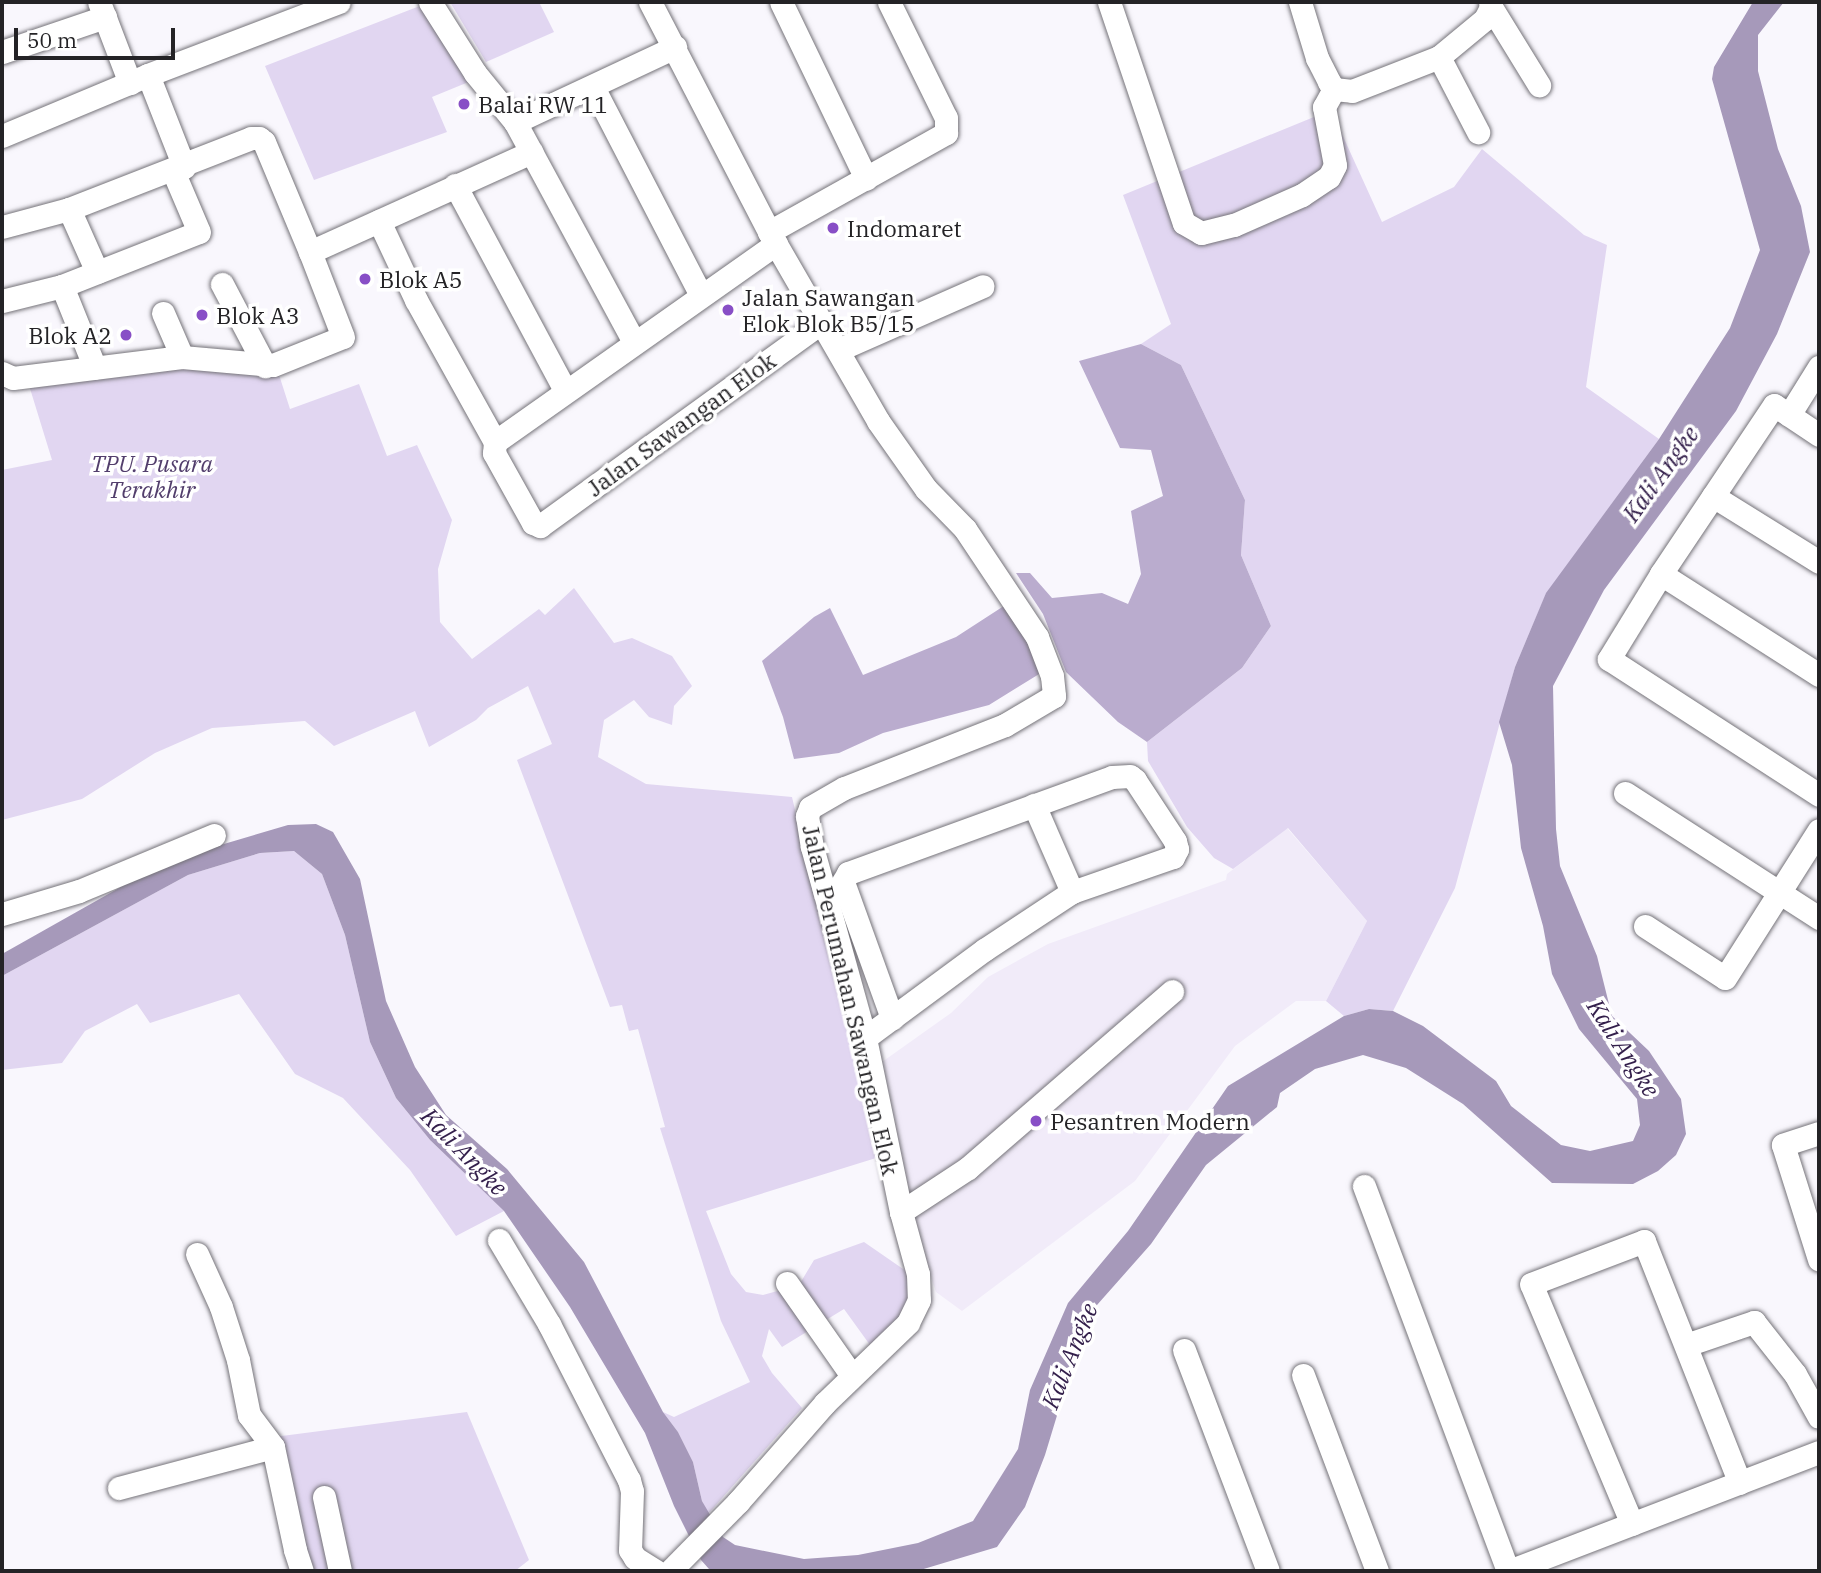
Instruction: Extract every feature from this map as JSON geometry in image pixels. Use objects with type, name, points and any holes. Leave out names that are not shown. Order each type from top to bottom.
[{"type":"street","points":[[430,2],[475,74],[515,122],[634,342]]},
{"type":"street","name":"Jalan Perumahan Sawangan Elok","points":[[650,2],[773,238],[859,390],[926,489],[965,529],[1037,637],[1052,676],[1054,696],[1006,725],[844,788],[810,808],[807,816],[812,847],[865,1038],[901,1212],[918,1274],[919,1300],[908,1323],[852,1376],[670,1571]]},
{"type":"street","points":[[781,2],[866,179]]},
{"type":"street","points":[[379,221],[416,300],[495,442],[701,295],[773,238],[866,179],[940,139],[948,125],[889,2]]},
{"type":"street","points":[[1109,2],[1184,223],[1201,233],[1234,225],[1302,195],[1329,177],[1335,164],[1324,107],[1334,89]]},
{"type":"street","points":[[1300,2],[1320,65],[1334,89]]},
{"type":"street","points":[[2,136],[324,4]]},
{"type":"street","points":[[1334,89],[1352,91],[1439,57],[1485,19],[1490,4]]},
{"type":"street","points":[[1490,4],[1539,85]]},
{"type":"street","points":[[2,52],[102,9],[139,79],[178,169],[199,232],[62,286],[2,301]]},
{"type":"street","points":[[515,122],[675,47]]},
{"type":"street","points":[[1439,57],[1478,132]]},
{"type":"street","points":[[593,87],[701,295]]},
{"type":"street","points":[[2,227],[69,209],[178,169],[251,138],[259,138],[264,142],[343,337],[265,366],[182,357],[13,378],[2,373]]},
{"type":"street","points":[[310,252],[531,152]]},
{"type":"street","points":[[455,185],[565,390]]},
{"type":"street","points":[[69,209],[97,272]]},
{"type":"street","points":[[222,284],[265,366]]},
{"type":"street","points":[[62,286],[95,368]]},
{"type":"street","points":[[838,350],[983,286]]},
{"type":"street","points":[[163,313],[182,357]]},
{"type":"street","name":"Jalan Sawangan Elok","points":[[495,442],[494,453],[499,463],[533,523],[540,526],[822,322]]},
{"type":"street","points":[[1789,415],[1819,367]]},
{"type":"street","points":[[1819,435],[1774,405],[1661,574],[1609,659],[1819,795]]},
{"type":"street","points":[[1713,496],[1819,562]]},
{"type":"street","points":[[1661,574],[1819,675]]},
{"type":"street","points":[[865,1038],[995,943],[1072,892],[1173,857],[1177,849],[1175,841],[1142,788],[1130,776],[1112,777],[848,873],[843,882],[892,1018]]},
{"type":"street","points":[[1625,793],[1819,918]]},
{"type":"street","points":[[1034,805],[1072,892]]},
{"type":"street","points":[[1644,926],[1725,978],[1819,830]]},
{"type":"street","points":[[2,914],[79,891],[214,835]]},
{"type":"street","points":[[901,1212],[968,1168],[1172,991]]},
{"type":"street","points":[[1819,1133],[1783,1145],[1819,1259]]},
{"type":"street","points":[[1364,1186],[1509,1571],[1819,1452]]},
{"type":"street","points":[[499,1240],[549,1324],[629,1480],[632,1491],[630,1550],[635,1558],[656,1571]]},
{"type":"street","points":[[1632,1524],[1531,1284],[1644,1241],[1740,1483]]},
{"type":"street","points":[[197,1254],[221,1307],[238,1360],[249,1415],[273,1447],[302,1571]]},
{"type":"street","points":[[787,1283],[852,1376]]},
{"type":"street","points":[[1686,1345],[1754,1322],[1796,1374],[1819,1417]]},
{"type":"street","points":[[1184,1350],[1268,1571]]},
{"type":"street","points":[[1303,1375],[1377,1571]]},
{"type":"street","points":[[119,1488],[273,1447]]},
{"type":"street","points":[[324,1497],[340,1571]]},
{"type":"shaded area","points":[[1141,344],[1181,365],[1245,500],[1241,555],[1271,626],[1242,668],[1147,742],[1118,722],[1066,672],[1043,614],[1016,573],[1030,573],[1052,598],[1102,593],[1128,604],[1141,574],[1131,511],[1163,496],[1151,450],[1120,448],[1079,361]]},
{"type":"shaded area","points":[[1010,602],[1044,671],[989,705],[883,733],[839,753],[794,759],[783,717],[762,661],[814,617],[830,608],[863,675],[956,637]]},
{"type":"shaded area","name":"Pesantren Modern","points":[[1287,828],[1367,921],[1326,1001],[1296,1001],[1235,1046],[1135,1181],[962,1311],[936,1292],[911,1219],[882,1062],[951,1013],[988,977],[1048,944],[1226,880],[1227,874]]},
{"type":"green space","points":[[430,2],[471,81],[432,97],[447,132],[314,180],[265,66]]},
{"type":"green space","points":[[450,2],[539,2],[554,32],[486,62]]},
{"type":"green space","points":[[1331,110],[1382,222],[1454,187],[1482,149],[1584,235],[1607,245],[1586,387],[1659,439],[1546,594],[1515,667],[1455,888],[1393,1011],[1369,1009],[1344,1016],[1326,1001],[1367,921],[1288,828],[1233,869],[1214,858],[1187,827],[1148,761],[1147,742],[1242,668],[1271,626],[1241,555],[1245,500],[1181,365],[1141,344],[1171,324],[1123,195]]},
{"type":"green space","name":"TPU. Pusara Terakhir","points":[[273,356],[290,409],[359,384],[387,456],[417,445],[452,520],[438,569],[440,622],[472,659],[539,609],[545,615],[574,588],[614,643],[632,638],[672,656],[692,686],[674,706],[672,725],[649,717],[634,700],[604,720],[598,757],[646,784],[792,797],[876,1158],[706,1211],[731,1274],[746,1292],[763,1295],[799,1285],[814,1260],[864,1242],[906,1271],[911,1305],[870,1345],[844,1309],[782,1347],[769,1329],[762,1356],[772,1373],[802,1408],[708,1514],[702,1501],[693,1462],[678,1432],[663,1412],[674,1417],[750,1382],[721,1321],[660,1128],[665,1127],[638,1029],[629,1031],[622,1005],[610,1007],[517,760],[552,744],[528,686],[488,708],[476,720],[429,747],[415,711],[334,746],[305,721],[212,728],[155,753],[82,799],[2,820],[2,470],[52,460],[28,382]]},
{"type":"green space","points":[[294,851],[322,874],[345,935],[370,1042],[396,1098],[430,1140],[504,1211],[456,1236],[410,1170],[343,1098],[295,1074],[239,994],[150,1023],[137,1004],[85,1031],[62,1063],[2,1070],[2,976],[188,875],[260,853]]},
{"type":"green space","points":[[467,1412],[529,1560],[515,1571],[308,1571],[274,1437]]},
{"type":"water","name":"Kali Angke","points":[[1753,2],[1784,2],[1758,35],[1758,71],[1778,149],[1801,206],[1810,252],[1777,334],[1736,411],[1604,590],[1553,686],[1556,829],[1560,866],[1597,956],[1612,1016],[1649,1051],[1681,1099],[1686,1134],[1676,1155],[1658,1171],[1633,1184],[1552,1183],[1463,1104],[1406,1068],[1363,1055],[1315,1069],[1280,1093],[1277,1107],[1206,1165],[1151,1244],[1097,1305],[1079,1343],[1045,1455],[1025,1507],[997,1547],[917,1571],[709,1569],[701,1560],[674,1506],[645,1433],[570,1307],[504,1211],[430,1140],[396,1098],[370,1042],[345,935],[322,874],[294,851],[260,853],[188,875],[2,976],[2,954],[119,888],[153,865],[288,825],[316,824],[333,832],[360,879],[386,1001],[415,1067],[446,1115],[507,1169],[584,1262],[663,1412],[678,1432],[693,1462],[702,1501],[723,1537],[735,1545],[804,1559],[858,1555],[918,1543],[973,1521],[1018,1449],[1030,1390],[1068,1303],[1128,1231],[1228,1086],[1344,1016],[1369,1009],[1393,1011],[1423,1026],[1496,1081],[1511,1106],[1561,1145],[1590,1151],[1633,1141],[1640,1125],[1637,1099],[1579,1029],[1552,974],[1543,926],[1521,848],[1512,765],[1499,722],[1515,667],[1546,593],[1659,439],[1730,328],[1760,250],[1712,79],[1714,67]]},
{"type":"place","name":"Balai RW 11","points":[[464,104]]},
{"type":"place","name":"Indomaret","points":[[833,228]]},
{"type":"place","name":"Blok A5","points":[[365,279]]},
{"type":"place","name":"Jalan Sawangan Elok Blok B5/15","points":[[728,310]]},
{"type":"place","name":"Blok A3","points":[[202,315]]},
{"type":"place","name":"Blok A2","points":[[126,335]]},
{"type":"place","name":"Pesantren Modern","points":[[1036,1121]]}]
